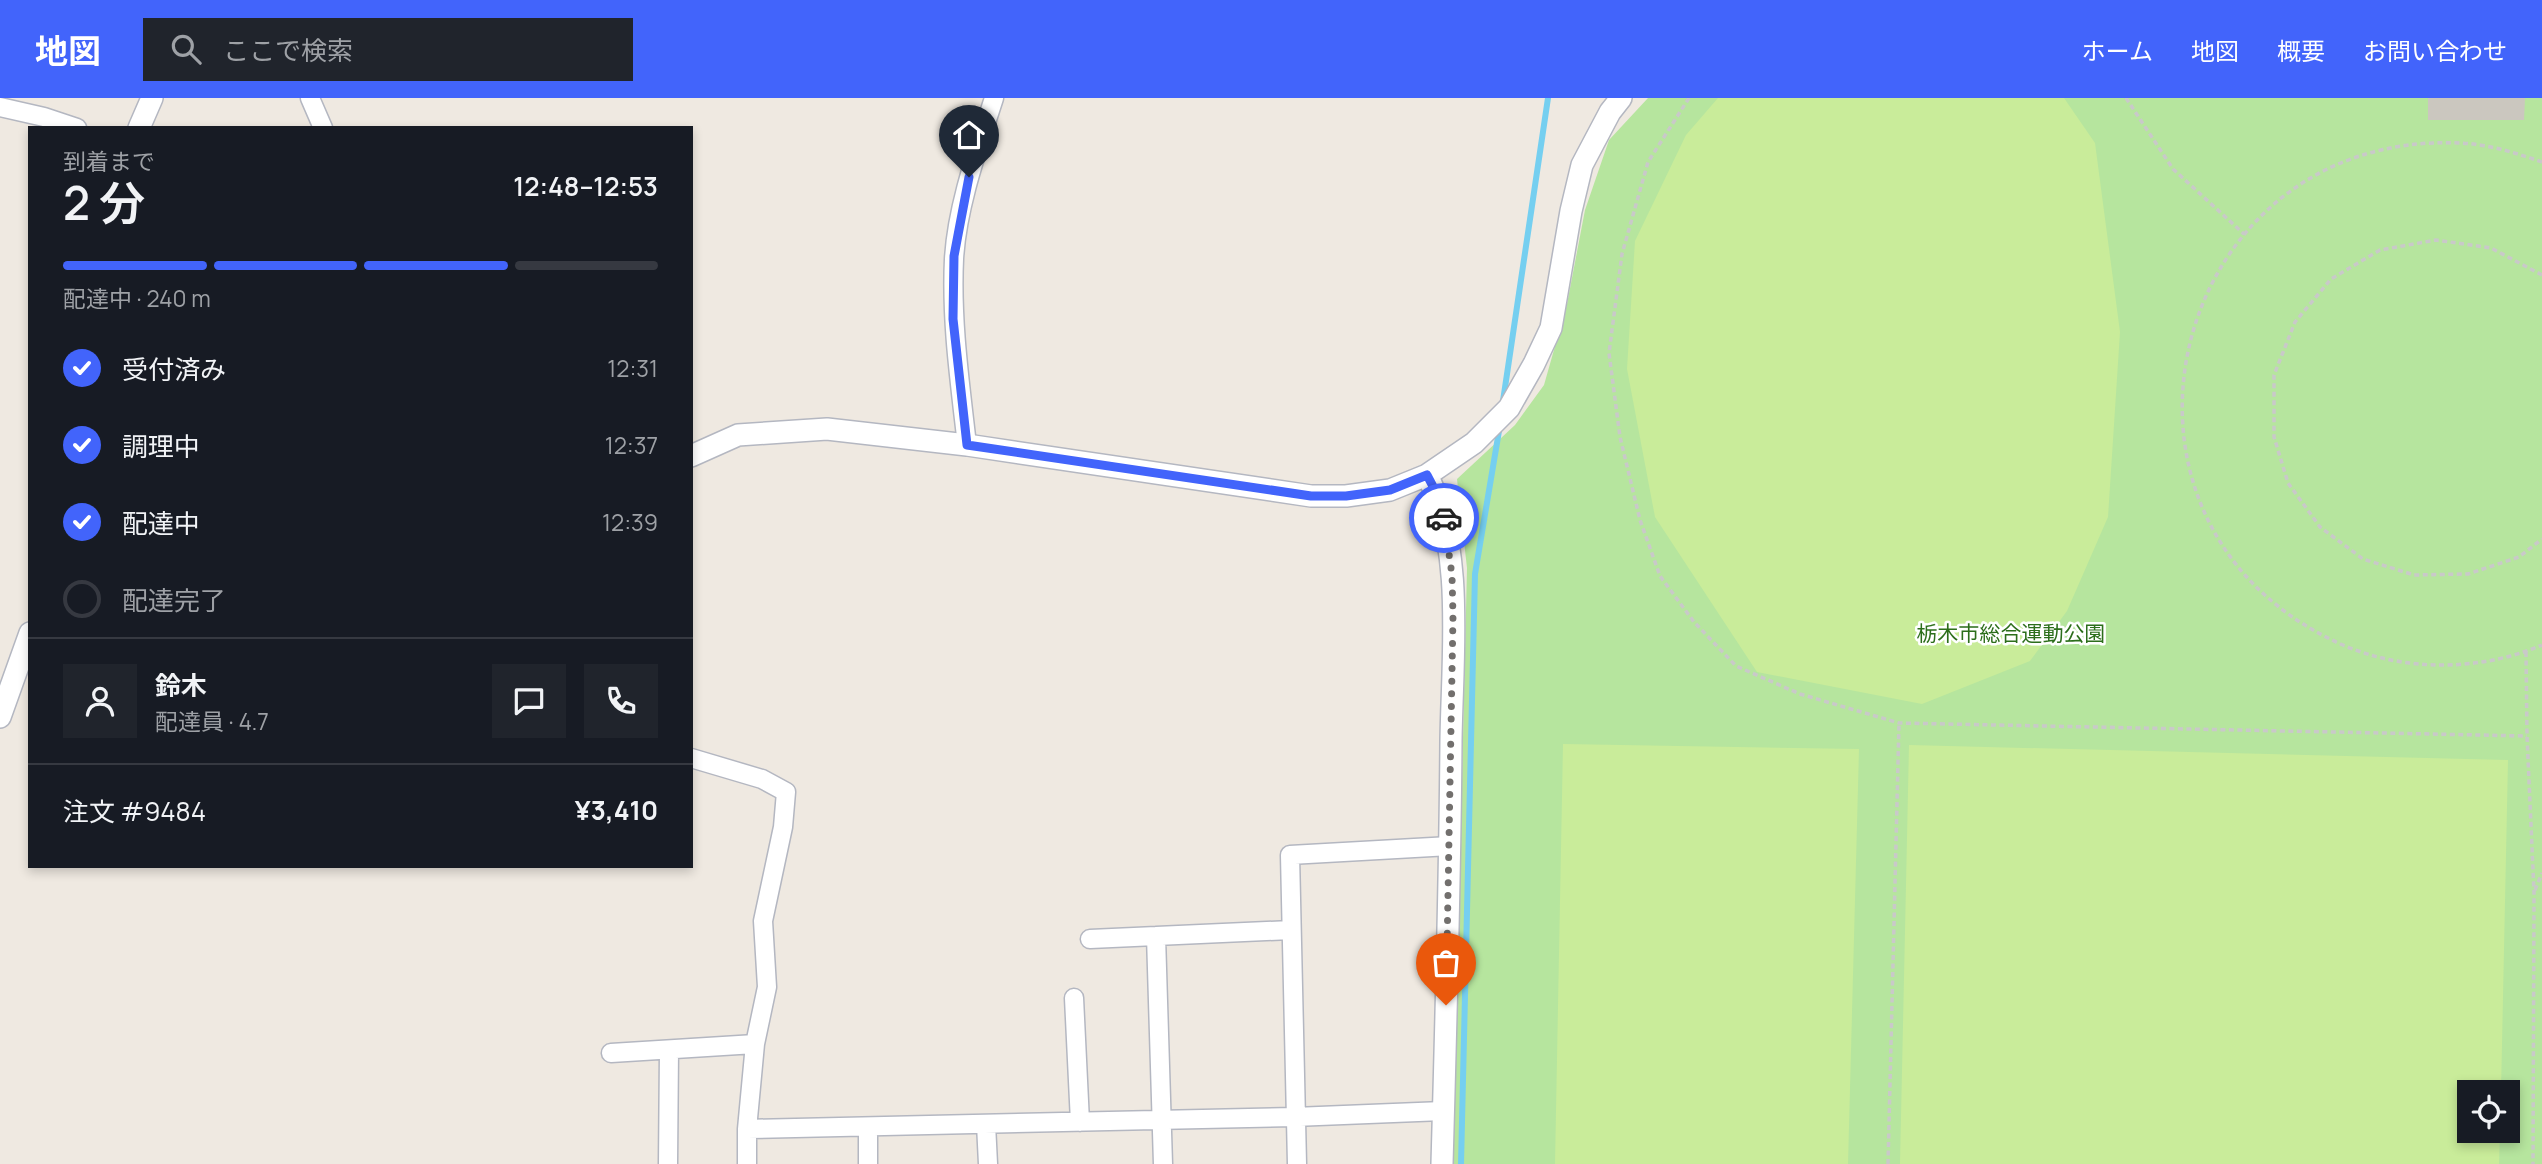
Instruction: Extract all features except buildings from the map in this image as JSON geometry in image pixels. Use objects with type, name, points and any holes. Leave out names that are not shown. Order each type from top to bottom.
[{"type":"street","points":[[140,126],[152,98]]},
{"type":"street","points":[[310,98],[322,126]]},
{"type":"street","points":[[967,445],[953,319],[954,256],[969,177],[993,98]]},
{"type":"street","points":[[693,455],[738,435],[827,429],[967,445],[1311,496],[1346,496],[1390,490],[1427,475],[1474,443],[1509,408],[1551,328],[1571,211],[1582,165],[1610,112],[1621,98]]},
{"type":"street","points":[[0,107],[71,126]]},
{"type":"street","points":[[1427,475],[1438,496],[1447,525],[1452,575],[1450,846],[1442,1164]]},
{"type":"street","points":[[0,717],[28,639]]},
{"type":"street","points":[[693,759],[762,779],[786,792],[783,827],[763,921],[767,987],[755,1044],[747,1129],[747,1164]]},
{"type":"street","points":[[1297,1164],[1290,855],[1450,846]]},
{"type":"street","points":[[1090,939],[1291,930]]},
{"type":"street","points":[[1156,936],[1163,1164]]},
{"type":"street","points":[[1074,998],[1080,1122]]},
{"type":"street","points":[[611,1053],[755,1044]]},
{"type":"street","points":[[668,1164],[669,1050]]},
{"type":"street","points":[[747,1129],[1294,1117],[1443,1111]]},
{"type":"street","points":[[986,1124],[988,1164]]},
{"type":"street","points":[[868,1126],[868,1164]]},
{"type":"path","points":[[1689,98],[1648,162],[1622,254],[1609,353],[1620,437],[1640,520],[1660,576],[1695,622],[1736,666],[1800,694],[1899,723],[2527,736]]},
{"type":"path","points":[[2126,98],[2173,169],[2244,234]]},
{"type":"path","points":[[2542,162],[2503,149],[2462,143],[2421,143],[2381,149],[2342,162],[2306,181],[2273,205],[2244,234],[2217,271],[2198,312],[2186,356],[2181,401],[2185,446],[2196,490],[2214,531],[2240,569],[2272,602],[2308,628],[2360,652],[2392,661],[2437,666],[2482,663],[2542,645]]},
{"type":"path","points":[[2542,275],[2491,248],[2435,240],[2380,250],[2331,279],[2295,322],[2274,375],[2274,437],[2288,483],[2320,527],[2363,559],[2414,575],[2468,574],[2519,557],[2542,539]]},
{"type":"path","points":[[2526,651],[2534,892],[2533,1164]]},
{"type":"path","points":[[1888,1164],[1899,723]]},
{"type":"path","points":[[2534,892],[2542,873]]},
{"type":"path","points":[[2533,1157],[2542,1158]]},
{"type":"green space","name":"栃木市総合運動公園","points":[[1648,98],[2542,98],[2542,1164],[1453,1164],[1467,568],[1457,479],[1515,425],[1544,385],[1567,304],[1585,210],[1609,140]]},
{"type":"green space","points":[[1718,98],[2064,98],[2095,143],[2120,332],[2108,517],[2067,611],[2030,661],[1922,704],[1757,672],[1655,517],[1627,369],[1635,241],[1686,135]]},
{"type":"green space","points":[[1563,744],[1859,749],[1848,1164],[1555,1164]]},
{"type":"green space","points":[[1909,745],[2508,760],[2501,1080],[2457,1080],[2457,1143],[2500,1143],[2499,1164],[1900,1164]]},
{"type":"waterway","points":[[1503,401],[1548,98]]},
{"type":"waterway","points":[[1461,1164],[1475,574],[1500,425]]},
{"type":"way so far","points":[[1444,518],[1452,575],[1453,616],[1446,1005]]},
{"type":"route","points":[[969,177],[954,256],[953,319],[967,445],[1311,496],[1346,496],[1390,490],[1427,475],[1438,496],[1444,518]]}]
